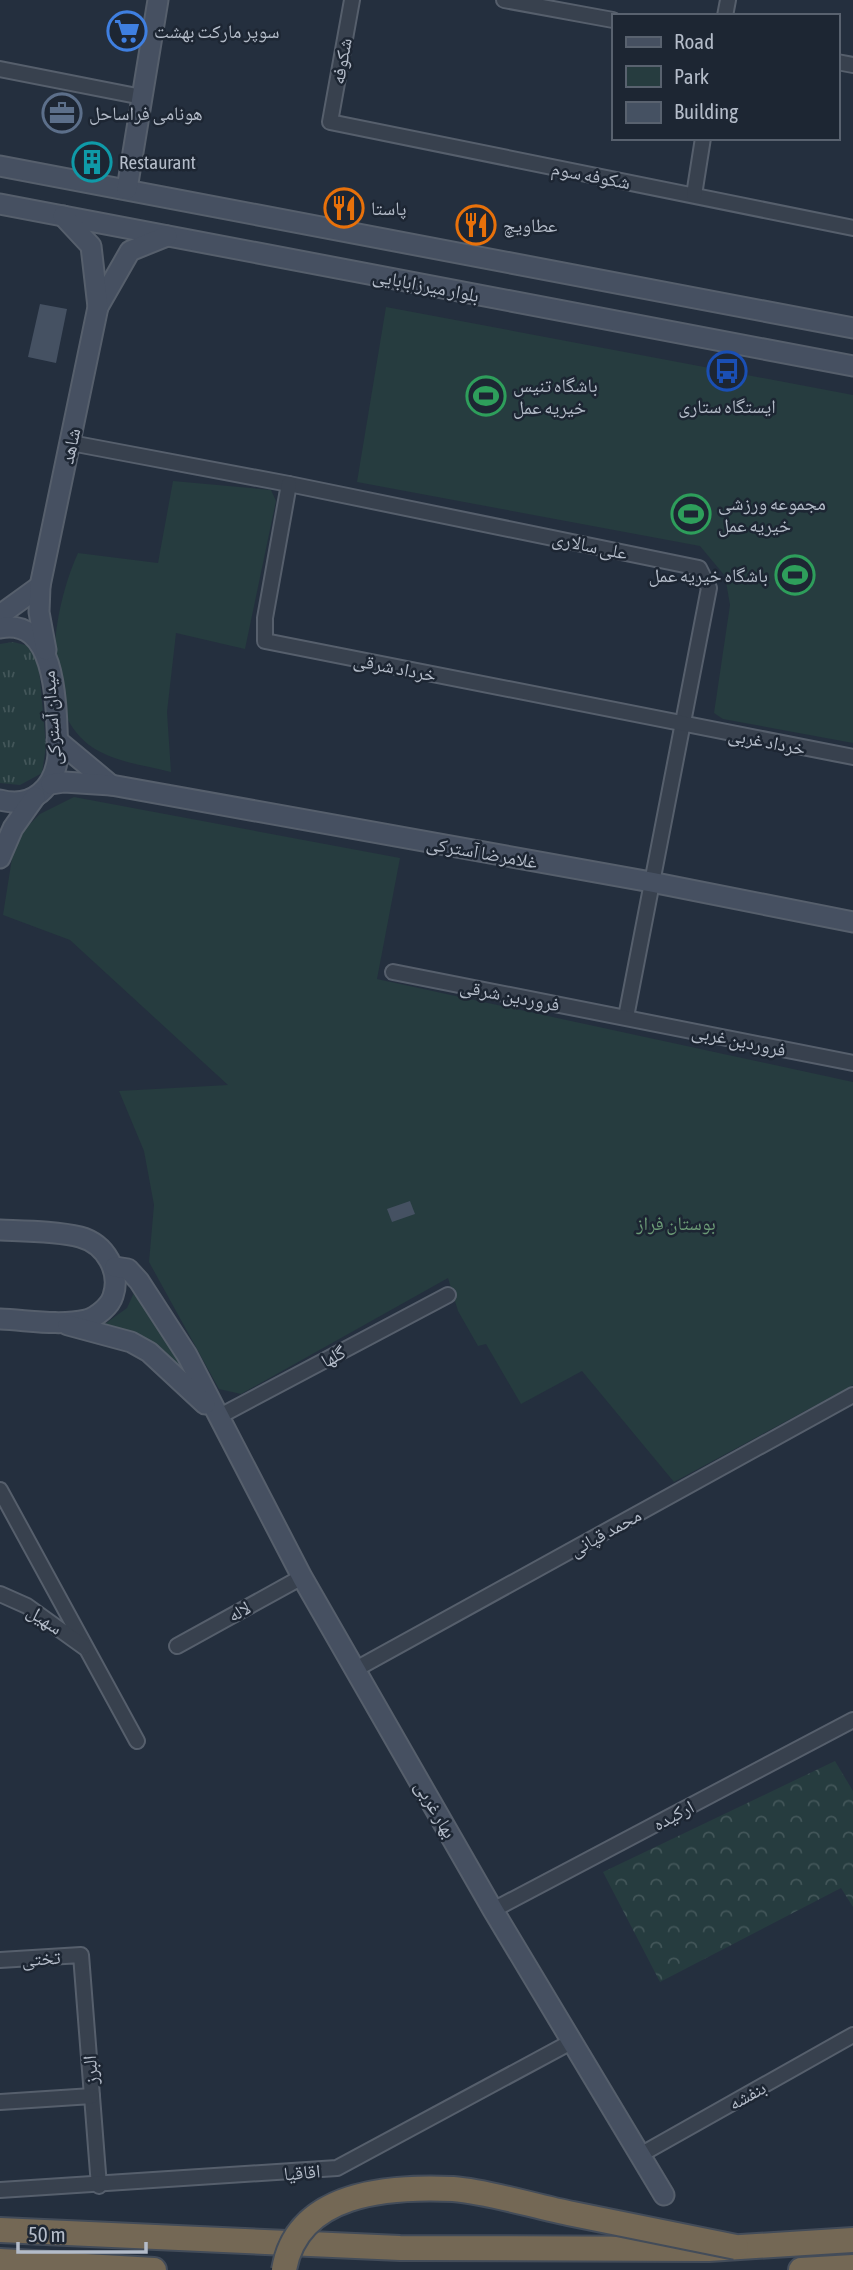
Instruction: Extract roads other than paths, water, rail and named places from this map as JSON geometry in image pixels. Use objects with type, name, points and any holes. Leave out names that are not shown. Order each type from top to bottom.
[{"type":"highway","points":[[284,2270],[288,2248],[310,2219],[351,2197],[392,2190],[455,2189],[736,2247],[853,2229]]},
{"type":"highway","points":[[0,2230],[400,2248],[736,2247],[853,2240]]},
{"type":"highway","points":[[0,2261],[155,2270]]},
{"type":"highway","points":[[801,2270],[853,2267]]},
{"type":"street","points":[[127,189],[158,0]]},
{"type":"street","name":"شکوفه","points":[[330,122],[352,0]]},
{"type":"street","points":[[504,0],[612,20]]},
{"type":"street","points":[[0,69],[142,97]]},
{"type":"street","name":"شکوفه سوم","points":[[330,122],[853,228]]},
{"type":"street","points":[[694,195],[704,140]]},
{"type":"street","name":"بلوار میرزابابایی","points":[[0,166],[853,328]]},
{"type":"street","name":"بلوار میرزابابایی","points":[[0,204],[851,366]]},
{"type":"street","name":"شاهد","points":[[46,650],[39,612],[40,586],[98,307],[91,246],[63,216]]},
{"type":"street","name":"شاهد","points":[[98,307],[131,251],[167,236]]},
{"type":"street","name":"علی سالاری","points":[[71,443],[289,484],[699,568],[709,589],[650,882],[626,1017]]},
{"type":"street","name":"خرداد شرقی","points":[[289,484],[265,618],[265,641],[681,724]]},
{"type":"street","points":[[0,615],[40,586]]},
{"type":"street","name":"میدان آسترکی","points":[[0,628],[8,625],[27,629],[46,650],[57,740],[56,771],[43,790]]},
{"type":"street","name":"خرداد غربی","points":[[681,724],[853,757]]},
{"type":"street","points":[[57,740],[111,785]]},
{"type":"street","name":"غلامرضا آسترکی","points":[[43,790],[64,782],[111,785],[650,882],[853,922]]},
{"type":"street","points":[[0,800],[20,801],[43,790]]},
{"type":"street","points":[[0,858],[13,828],[43,790]]},
{"type":"street","name":"فروردین شرقی","points":[[393,972],[626,1017]]},
{"type":"street","name":"فروردین غربی","points":[[626,1017],[853,1063]]},
{"type":"street","name":"بهار غربی","points":[[0,1230],[82,1237],[115,1267],[128,1269],[159,1308],[187,1355],[302,1577],[493,1910],[664,2195]]},
{"type":"street","points":[[0,1319],[87,1320],[100,1313],[112,1300],[116,1286],[115,1267]]},
{"type":"street","name":"گلها","points":[[218,1417],[448,1295]]},
{"type":"street","points":[[52,1321],[131,1342],[149,1352],[168,1367],[218,1417]]},
{"type":"street","name":"محمد قپانی","points":[[356,1669],[853,1395]]},
{"type":"street","points":[[0,1490],[137,1741]]},
{"type":"street","name":"لاله","points":[[177,1646],[302,1577]]},
{"type":"street","name":"سهیل","points":[[0,1594],[27,1606],[87,1649]]},
{"type":"street","name":"ارکیده","points":[[493,1910],[853,1720]]},
{"type":"street","name":"تختی","points":[[0,1960],[81,1955]]},
{"type":"street","name":"البرز","points":[[81,1955],[99,2186]]},
{"type":"street","name":"بنفشه","points":[[640,2155],[853,2035]]},
{"type":"street","name":"اقاقیا","points":[[0,2190],[99,2186],[337,2168],[571,2042]]},
{"type":"street","points":[[0,2102],[92,2096]]},
{"type":"place","name":"سوپر مارکت بهشت","points":[[127,31]]},
{"type":"place","name":"هونامی فراساحل","points":[[62,113]]},
{"type":"place","name":"Restaurant","points":[[92,162]]},
{"type":"place","name":"پاستا","points":[[344,208]]},
{"type":"place","name":"عطاویچ","points":[[476,225]]},
{"type":"place","name":"ایستگاه ستاری","points":[[727,371]]},
{"type":"place","name":"باشگاه تنیس خیریه عمل","points":[[486,396]]},
{"type":"place","name":"مجموعه ورزشی خیریه عمل","points":[[691,514]]},
{"type":"place","name":"باشگاه خیریه عمل","points":[[795,575]]},
{"type":"park label","name":"بوستان فراز","points":[[676,1223]]}]
